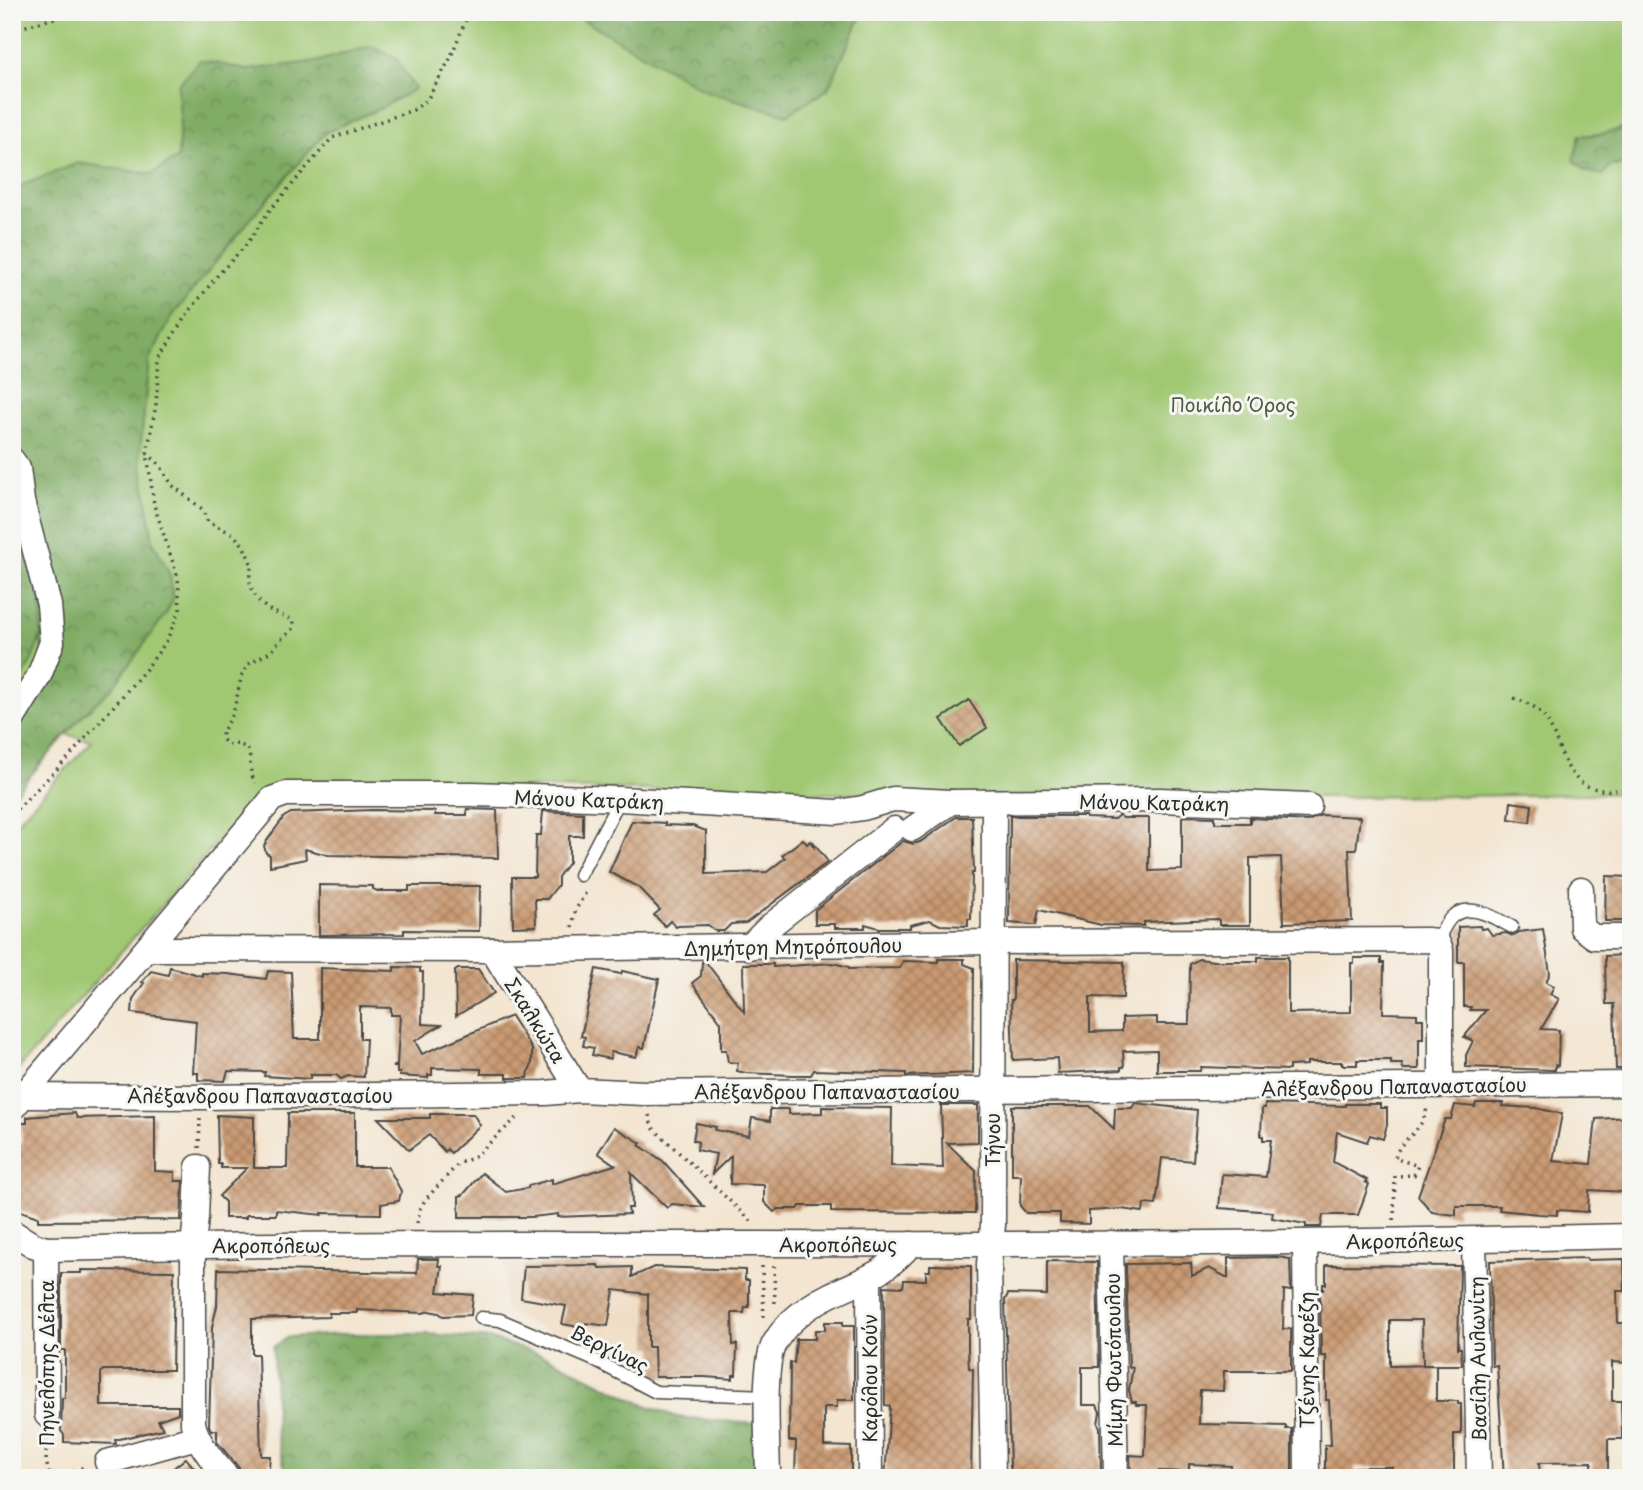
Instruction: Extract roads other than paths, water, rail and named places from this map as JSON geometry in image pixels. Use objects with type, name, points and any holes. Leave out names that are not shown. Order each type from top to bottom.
[{"type":"street","points":[[12,460],[18,468],[22,501],[49,605],[52,642],[39,676],[12,720]]},
{"type":"street","name":"Μάνου Κατράκη","points":[[148,949],[272,799],[286,794],[460,794],[620,799],[837,812],[893,799],[951,803],[1160,800],[1309,806]]},
{"type":"street","name":"Τήνου","points":[[993,1478],[989,1244],[993,1225],[994,802]]},
{"type":"street","points":[[749,947],[769,927],[903,829],[951,803]]},
{"type":"street","points":[[1581,889],[1582,928],[1594,937],[1631,937]]},
{"type":"street","points":[[1437,941],[1441,950],[1437,1085]]},
{"type":"street","name":"Δημήτρη Μητρόπουλου","points":[[148,949],[492,950],[992,942],[1437,941]]},
{"type":"street","points":[[16,1097],[148,949]]},
{"type":"street","name":"Σκαλκώτα","points":[[492,950],[579,1090]]},
{"type":"street","name":"Αλέξανδρου Παπαναστασίου","points":[[16,1097],[545,1093],[579,1090],[643,1093],[1631,1084]]},
{"type":"street","points":[[198,1167],[192,1245],[192,1404],[197,1437],[209,1457],[228,1478]]},
{"type":"street","points":[[12,1232],[33,1245],[46,1249]]},
{"type":"street","name":"Ακροπόλεως","points":[[46,1249],[192,1245],[1305,1242],[1631,1236]]},
{"type":"street","name":"Βασίλη Αυλωνίτη","points":[[1474,1240],[1479,1478]]},
{"type":"street","name":"Τζένης Καρέζη","points":[[1305,1242],[1307,1478]]},
{"type":"street","name":"Μίμη Φωτόπουλου","points":[[1111,1243],[1116,1478]]},
{"type":"street","points":[[768,1478],[769,1358],[775,1343],[802,1312],[821,1300],[869,1279],[898,1259],[911,1244]]},
{"type":"street","name":"Πηνελόπης Δέλτα","points":[[46,1249],[47,1415]]},
{"type":"street","name":"Καρόλου Κούν","points":[[869,1279],[870,1478]]},
{"type":"street","points":[[107,1462],[197,1437]]},
{"type":"lane","points":[[580,875],[620,799]]},
{"type":"lane","points":[[1437,941],[1452,917],[1470,910],[1488,914],[1512,927]]},
{"type":"lane","name":"Βεργίνας","points":[[481,1318],[499,1320],[590,1358],[656,1392],[768,1395]]},
{"type":"park label","name":"Ποικίλο Όρος","points":[[1233,404]]}]
